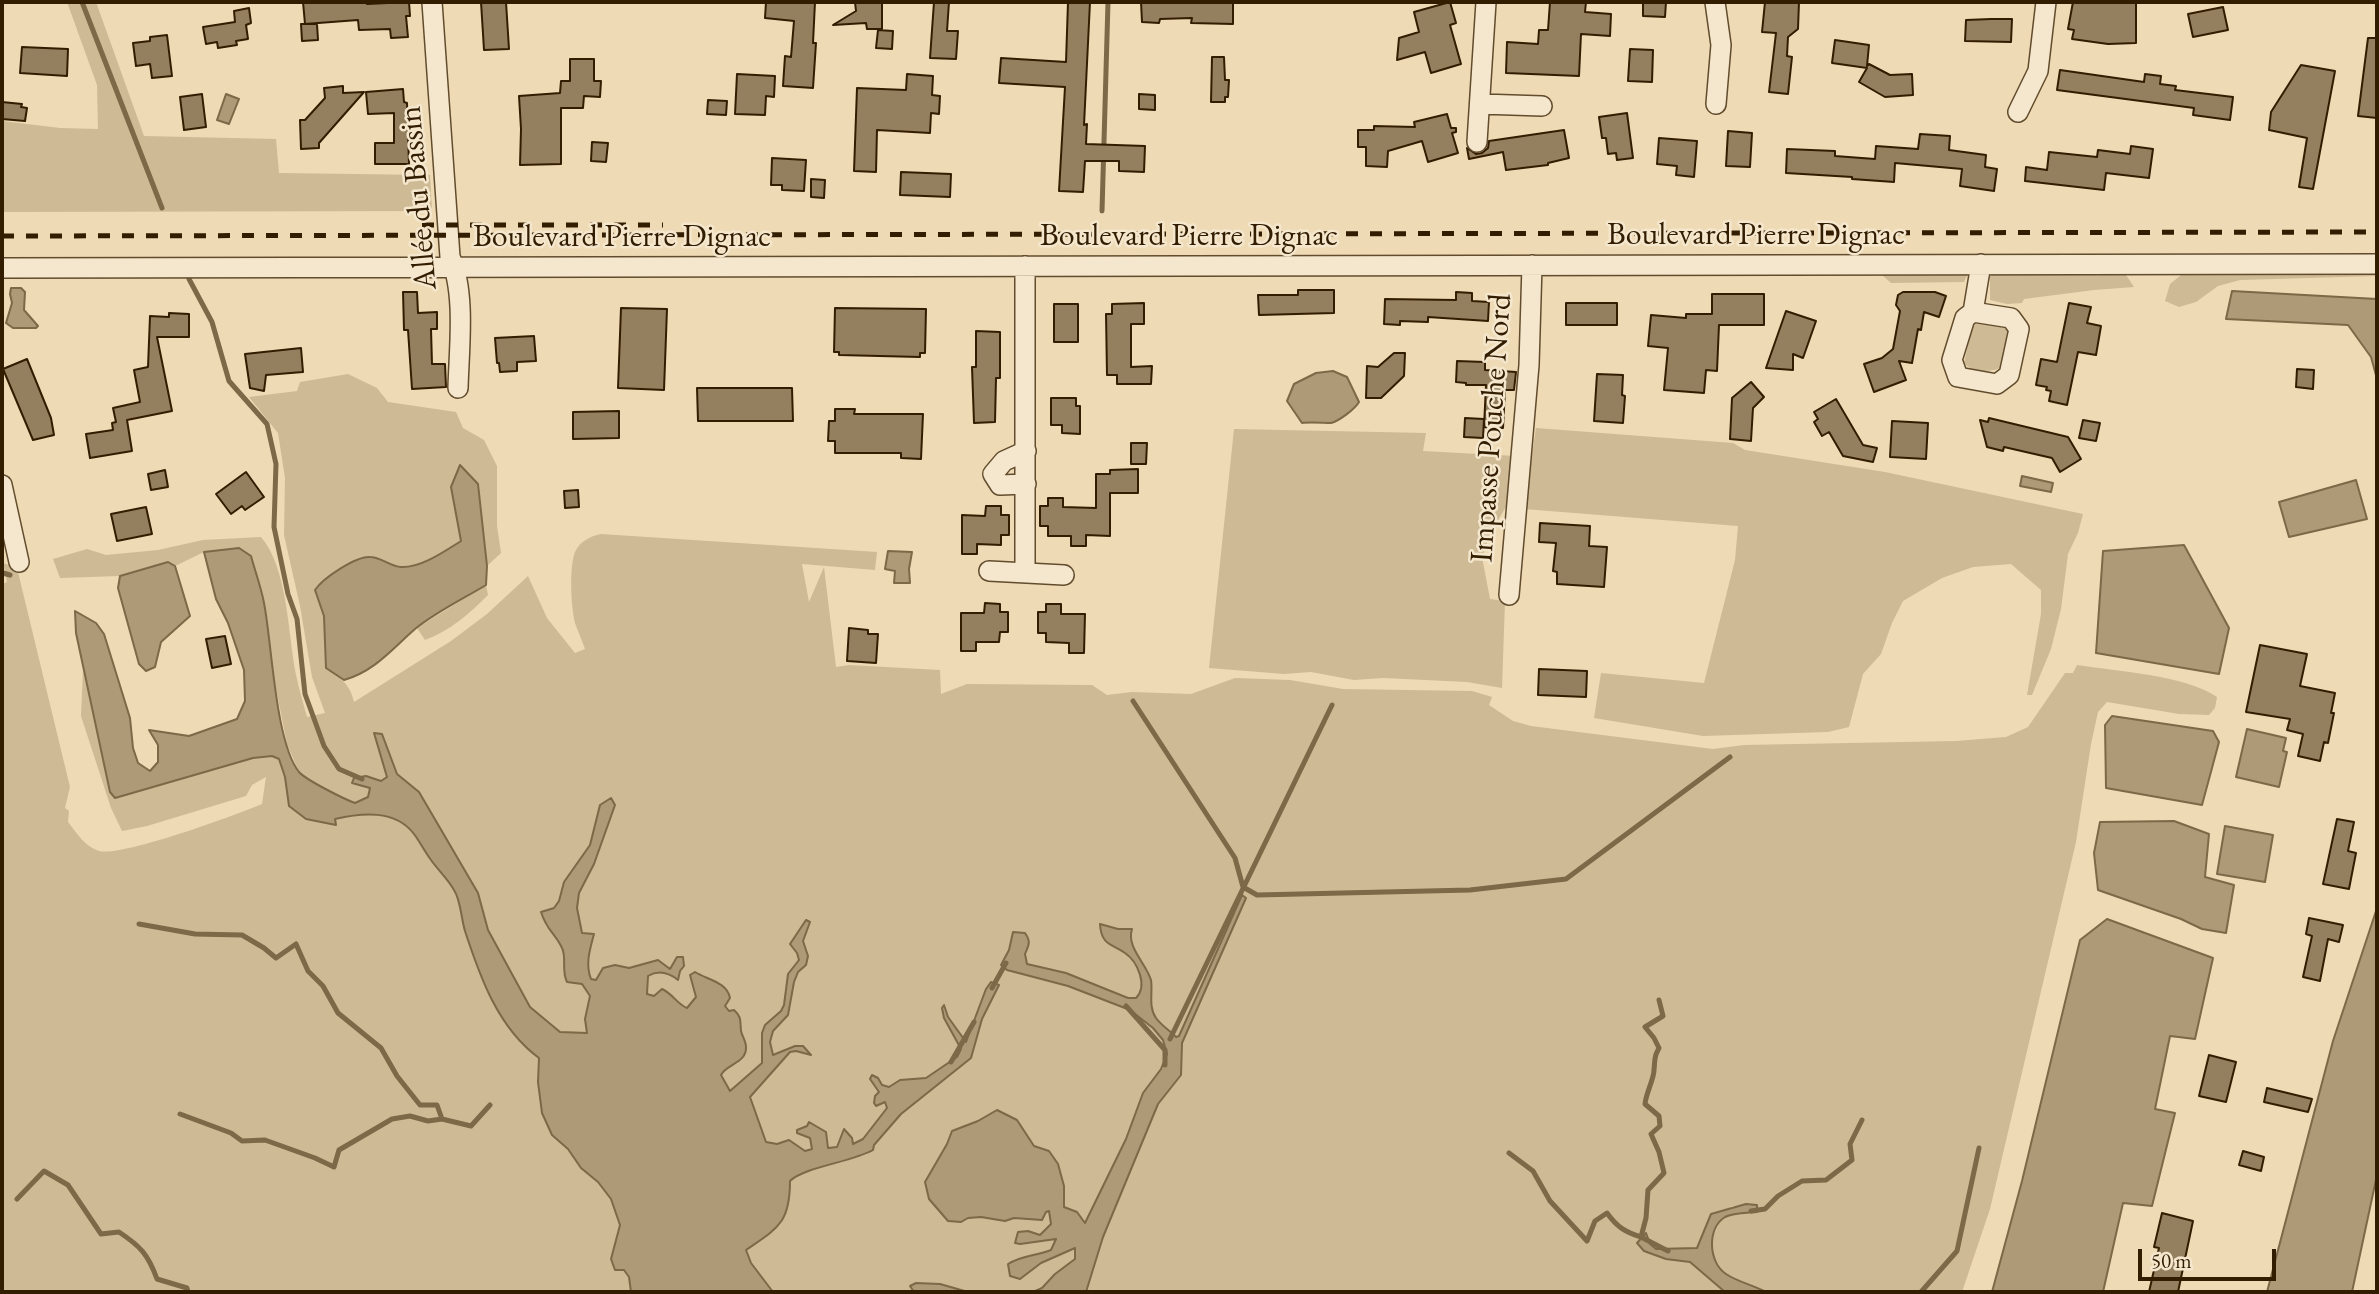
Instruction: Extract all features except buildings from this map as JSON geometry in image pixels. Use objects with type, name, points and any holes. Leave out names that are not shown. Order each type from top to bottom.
[{"type":"street","name":"Allée du Bassin","points":[[432,2],[450,257],[455,267],[460,312],[458,388]]},
{"type":"street","points":[[1477,142],[1486,2]]},
{"type":"street","points":[[1715,2],[1721,46],[1716,104]]},
{"type":"street","points":[[2018,112],[2038,71],[2046,2]]},
{"type":"street","points":[[1481,104],[1542,106]]},
{"type":"street","points":[[1973,312],[1981,264]]},
{"type":"street","name":"Boulevard Pierre Dignac","points":[[2,268],[2377,264]]},
{"type":"street","name":"Impasse Pouche Nord","points":[[1509,595],[1530,365],[1532,265]]},
{"type":"street","points":[[1025,266],[1025,573]]},
{"type":"street","points":[[1026,451],[1004,461],[993,474],[1000,485],[1026,484]]},
{"type":"street","points":[[2,485],[19,562]]},
{"type":"street","points":[[989,571],[1064,575]]},
{"type":"shaded area","points":[[67,2],[96,2],[144,136],[276,139],[279,173],[430,175],[432,211],[2,212],[2,121],[60,128],[98,129],[97,85]]},
{"type":"shaded area","points":[[226,94],[239,99],[229,124],[217,120]]},
{"type":"shaded area","points":[[2186,271],[2377,272],[2377,276],[2240,280],[2218,286],[2196,302],[2179,307],[2165,301],[2170,284]]},
{"type":"shaded area","points":[[1968,273],[1964,282],[1891,283],[1882,275]]},
{"type":"shaded area","points":[[2126,275],[2134,287],[2024,299],[2022,303],[2007,304],[1990,300],[1990,276]]},
{"type":"shaded area","points":[[11,288],[21,288],[25,292],[24,310],[38,326],[36,328],[13,328],[6,323],[12,303]]},
{"type":"shaded area","points":[[2232,291],[2377,299],[2377,379],[2371,357],[2348,325],[2226,319]]},
{"type":"shaded area","points":[[1989,320],[2010,325],[2000,368],[1976,370],[1964,363],[1971,331],[1976,323]]},
{"type":"shaded area","points":[[1333,371],[1347,377],[1359,402],[1334,422],[1302,423],[1287,401],[1294,384],[1316,373]]},
{"type":"shaded area","points":[[348,374],[377,388],[388,402],[456,412],[463,428],[484,440],[497,466],[497,526],[501,553],[487,566],[478,484],[451,487],[461,541],[433,558],[410,567],[398,567],[374,557],[357,560],[319,585],[315,590],[324,616],[326,668],[344,682],[354,702],[451,641],[487,614],[528,576],[547,618],[575,653],[585,649],[575,623],[572,567],[575,552],[580,545],[601,534],[877,552],[875,570],[802,564],[809,602],[824,567],[836,667],[849,665],[940,670],[941,694],[967,684],[1092,685],[1107,695],[1132,692],[1191,694],[1235,678],[1290,680],[1343,689],[1472,691],[1492,697],[1489,705],[1513,721],[1531,726],[1713,749],[1744,745],[1956,741],[2006,737],[2028,727],[2065,673],[2073,673],[2077,665],[2169,679],[2217,697],[2215,708],[2209,715],[2179,714],[2107,702],[2098,712],[2076,842],[1990,1209],[1962,1292],[1766,1292],[1724,1273],[1713,1255],[1711,1240],[1720,1222],[1727,1216],[1757,1212],[1732,1206],[1699,1242],[1697,1248],[1656,1249],[1650,1244],[1644,1251],[1666,1259],[1690,1262],[1725,1292],[2,1292],[2,584],[7,582],[3,563],[17,568],[70,787],[65,808],[69,811],[68,822],[85,843],[99,851],[131,848],[262,804],[266,777],[252,785],[246,796],[122,831],[111,808],[81,716],[83,670],[110,792],[115,798],[253,758],[273,756],[299,772],[287,744],[274,678],[239,548],[204,552],[175,566],[167,562],[120,576],[60,578],[53,559],[87,549],[106,555],[158,550],[203,540],[261,537],[270,550],[282,584],[296,675],[307,717],[325,713],[312,677],[284,535],[285,478],[278,433],[249,397],[297,391],[300,382]]},
{"type":"shaded area","points":[[1536,428],[1733,443],[1745,450],[1885,472],[2083,514],[2068,554],[2061,609],[2051,649],[2032,695],[2027,695],[2041,614],[2041,590],[2011,564],[1973,567],[1942,578],[1903,601],[1881,654],[1863,674],[1849,727],[1828,732],[1703,736],[1594,718],[1601,673],[1704,683],[1735,560],[1738,526],[1524,509]]},
{"type":"shaded area","points":[[1234,429],[1426,433],[1423,451],[1516,456],[1510,500],[1491,532],[1482,557],[1490,599],[1505,601],[1502,688],[1467,682],[1383,678],[1354,680],[1311,672],[1284,674],[1209,668]]},
{"type":"shaded area","points":[[460,465],[478,484],[487,566],[486,585],[423,623],[374,665],[344,680],[326,668],[324,616],[315,590],[332,574],[357,560],[374,557],[397,567],[409,567],[433,558],[461,541],[451,487]]},
{"type":"shaded area","points":[[2022,476],[2053,483],[2051,492],[2020,486]]},
{"type":"shaded area","points":[[2356,480],[2367,519],[2289,537],[2279,502]]},
{"type":"shaded area","points":[[2184,545],[2229,628],[2219,674],[2096,653],[2103,551]]},
{"type":"shaded area","points":[[239,548],[251,556],[261,591],[279,716],[291,758],[299,772],[334,794],[355,803],[368,797],[370,788],[352,783],[354,778],[366,776],[381,781],[387,777],[374,733],[382,734],[397,774],[419,792],[478,893],[488,930],[530,1007],[560,1032],[587,1033],[585,1019],[590,996],[582,984],[567,982],[562,948],[541,912],[554,908],[559,901],[564,882],[590,845],[600,805],[611,798],[615,805],[594,864],[579,893],[577,908],[582,933],[594,934],[588,962],[591,979],[596,980],[603,968],[615,965],[629,968],[658,960],[670,969],[677,957],[683,957],[684,966],[678,980],[663,973],[652,974],[648,976],[647,994],[654,996],[662,989],[687,1008],[696,997],[690,975],[695,972],[725,988],[730,998],[725,1006],[729,1011],[734,1010],[739,1017],[746,1045],[743,1057],[721,1075],[730,1091],[762,1063],[762,1033],[765,1025],[781,1011],[788,974],[799,960],[790,944],[806,920],[810,922],[803,941],[808,956],[806,965],[798,972],[794,982],[788,1015],[773,1031],[770,1042],[773,1055],[795,1046],[803,1046],[811,1055],[790,1052],[750,1097],[766,1142],[777,1144],[789,1140],[805,1151],[812,1149],[810,1138],[797,1133],[797,1130],[807,1126],[809,1122],[826,1132],[828,1148],[837,1147],[844,1129],[852,1138],[853,1144],[863,1139],[887,1108],[885,1102],[876,1106],[874,1103],[879,1092],[870,1079],[872,1075],[878,1078],[882,1085],[889,1087],[900,1080],[926,1078],[957,1057],[961,1049],[944,1018],[942,1008],[944,1005],[948,1017],[966,1042],[986,989],[991,982],[999,985],[982,1019],[971,1058],[901,1114],[874,1145],[873,1150],[806,1172],[790,1181],[788,1206],[780,1223],[746,1250],[751,1263],[773,1292],[631,1292],[629,1277],[624,1270],[615,1270],[611,1259],[620,1225],[611,1199],[598,1182],[581,1168],[568,1149],[552,1135],[542,1113],[538,1082],[539,1058],[512,1032],[492,1001],[465,931],[456,894],[406,826],[397,820],[377,815],[335,819],[336,825],[306,819],[289,806],[285,777],[279,759],[272,756],[253,758],[115,798],[110,792],[76,633],[75,611],[96,623],[104,634],[130,718],[133,748],[138,763],[150,771],[158,762],[158,745],[149,730],[189,736],[237,719],[245,701],[244,670],[228,623],[216,599],[204,552]]},
{"type":"shaded area","points":[[888,551],[912,552],[910,583],[894,583],[895,571],[885,569]]},
{"type":"shaded area","points":[[168,562],[175,566],[190,616],[161,642],[155,667],[146,671],[139,664],[118,588],[120,576]]},
{"type":"shaded area","points":[[486,585],[488,595],[474,609],[451,627],[425,640],[417,628]]},
{"type":"shaded area","points":[[2112,716],[2213,731],[2219,742],[2202,805],[2106,788],[2105,725]]},
{"type":"shaded area","points":[[2247,729],[2286,738],[2283,751],[2287,752],[2279,787],[2236,777]]},
{"type":"shaded area","points":[[2174,821],[2209,834],[2205,877],[2234,885],[2226,933],[2202,929],[2098,890],[2094,853],[2100,822]]},
{"type":"shaded area","points":[[2225,826],[2273,835],[2265,882],[2217,874]]},
{"type":"shaded area","points":[[1242,895],[1246,898],[1182,1043],[1181,1075],[1158,1104],[1103,1237],[1086,1292],[1033,1292],[1042,1288],[1075,1259],[1075,1248],[1041,1263],[1020,1279],[1010,1276],[1008,1264],[1051,1250],[1056,1239],[1020,1244],[1015,1243],[1018,1232],[1028,1231],[1040,1235],[1051,1224],[1049,1211],[1042,1220],[1014,1218],[1005,1221],[981,1217],[968,1218],[961,1222],[948,1221],[929,1199],[925,1182],[952,1131],[997,1110],[1017,1120],[1034,1146],[1049,1151],[1058,1164],[1064,1186],[1064,1207],[1077,1212],[1085,1223],[1126,1139],[1143,1093],[1161,1069],[1167,1054],[1163,1040],[1153,1028],[1130,1010],[1068,986],[1007,970],[1001,965],[1009,950],[1013,932],[1025,933],[1028,938],[1025,954],[1027,964],[1066,973],[1128,998],[1136,998],[1141,987],[1140,974],[1130,957],[1105,940],[1100,924],[1118,929],[1132,929],[1134,949],[1151,980],[1151,1004],[1154,1014],[1176,1037],[1179,1036]]},
{"type":"shaded area","points":[[2377,908],[2377,1175],[2352,1292],[2267,1292],[2333,1041]]},
{"type":"shaded area","points":[[2107,919],[2213,958],[2195,1039],[2170,1036],[2155,1109],[2175,1113],[2152,1206],[2123,1203],[2103,1292],[1992,1292],[2022,1181],[2080,940]]},
{"type":"shaded area","points":[[1746,1204],[1757,1205],[1757,1212],[1728,1216],[1719,1222],[1712,1237],[1713,1254],[1720,1269],[1726,1274],[1766,1292],[1725,1292],[1690,1262],[1666,1259],[1644,1251],[1637,1243],[1646,1233],[1650,1244],[1656,1249],[1697,1248],[1711,1214]]},
{"type":"shaded area","points":[[916,1283],[940,1284],[968,1292],[914,1292],[910,1286]]},
{"type":"waterway","points":[[82,2],[162,208]]},
{"type":"waterway","points":[[1102,211],[1108,2]]},
{"type":"waterway","points":[[189,279],[212,322],[229,381],[267,424],[276,464],[274,527],[288,594],[297,619],[305,694],[324,746],[339,769],[362,779]]},
{"type":"waterway","points":[[2,575],[10,575]]},
{"type":"waterway","points":[[1133,701],[1235,858],[1243,887],[1257,895],[1470,890],[1566,879],[1730,757]]},
{"type":"waterway","points":[[1170,1039],[1332,705]]},
{"type":"waterway","points":[[139,924],[195,934],[242,935],[276,958],[296,944],[308,971],[323,986],[338,1013],[381,1048],[397,1076],[420,1105],[437,1105],[442,1119]]},
{"type":"waterway","points":[[992,988],[1006,963]]},
{"type":"waterway","points":[[1659,1000],[1663,1016],[1645,1027],[1659,1048],[1645,1104],[1659,1116],[1660,1126],[1651,1134],[1664,1173],[1648,1190],[1646,1218],[1641,1237],[1668,1251]]},
{"type":"waterway","points":[[1126,1006],[1165,1050],[1165,1065]]},
{"type":"waterway","points":[[951,1062],[974,1022]]},
{"type":"waterway","points":[[180,1114],[231,1133],[242,1141],[265,1140],[334,1167],[339,1150],[392,1119],[410,1116],[428,1121],[442,1119],[471,1126],[490,1105]]},
{"type":"waterway","points":[[1751,1211],[1765,1209],[1778,1196],[1802,1181],[1826,1180],[1852,1160],[1850,1144],[1862,1120]]},
{"type":"waterway","points":[[1921,1292],[1957,1251],[1979,1148]]},
{"type":"waterway","points":[[1509,1153],[1533,1171],[1550,1201],[1587,1241],[1595,1221],[1607,1213],[1622,1228],[1641,1237]]},
{"type":"waterway","points":[[17,1199],[44,1171],[68,1185],[101,1234],[119,1232],[142,1251],[157,1279],[187,1288],[188,1292]]},
{"type":"railway","points":[[422,225],[663,225]]},
{"type":"railway","points":[[2,236],[2377,232]]}]
